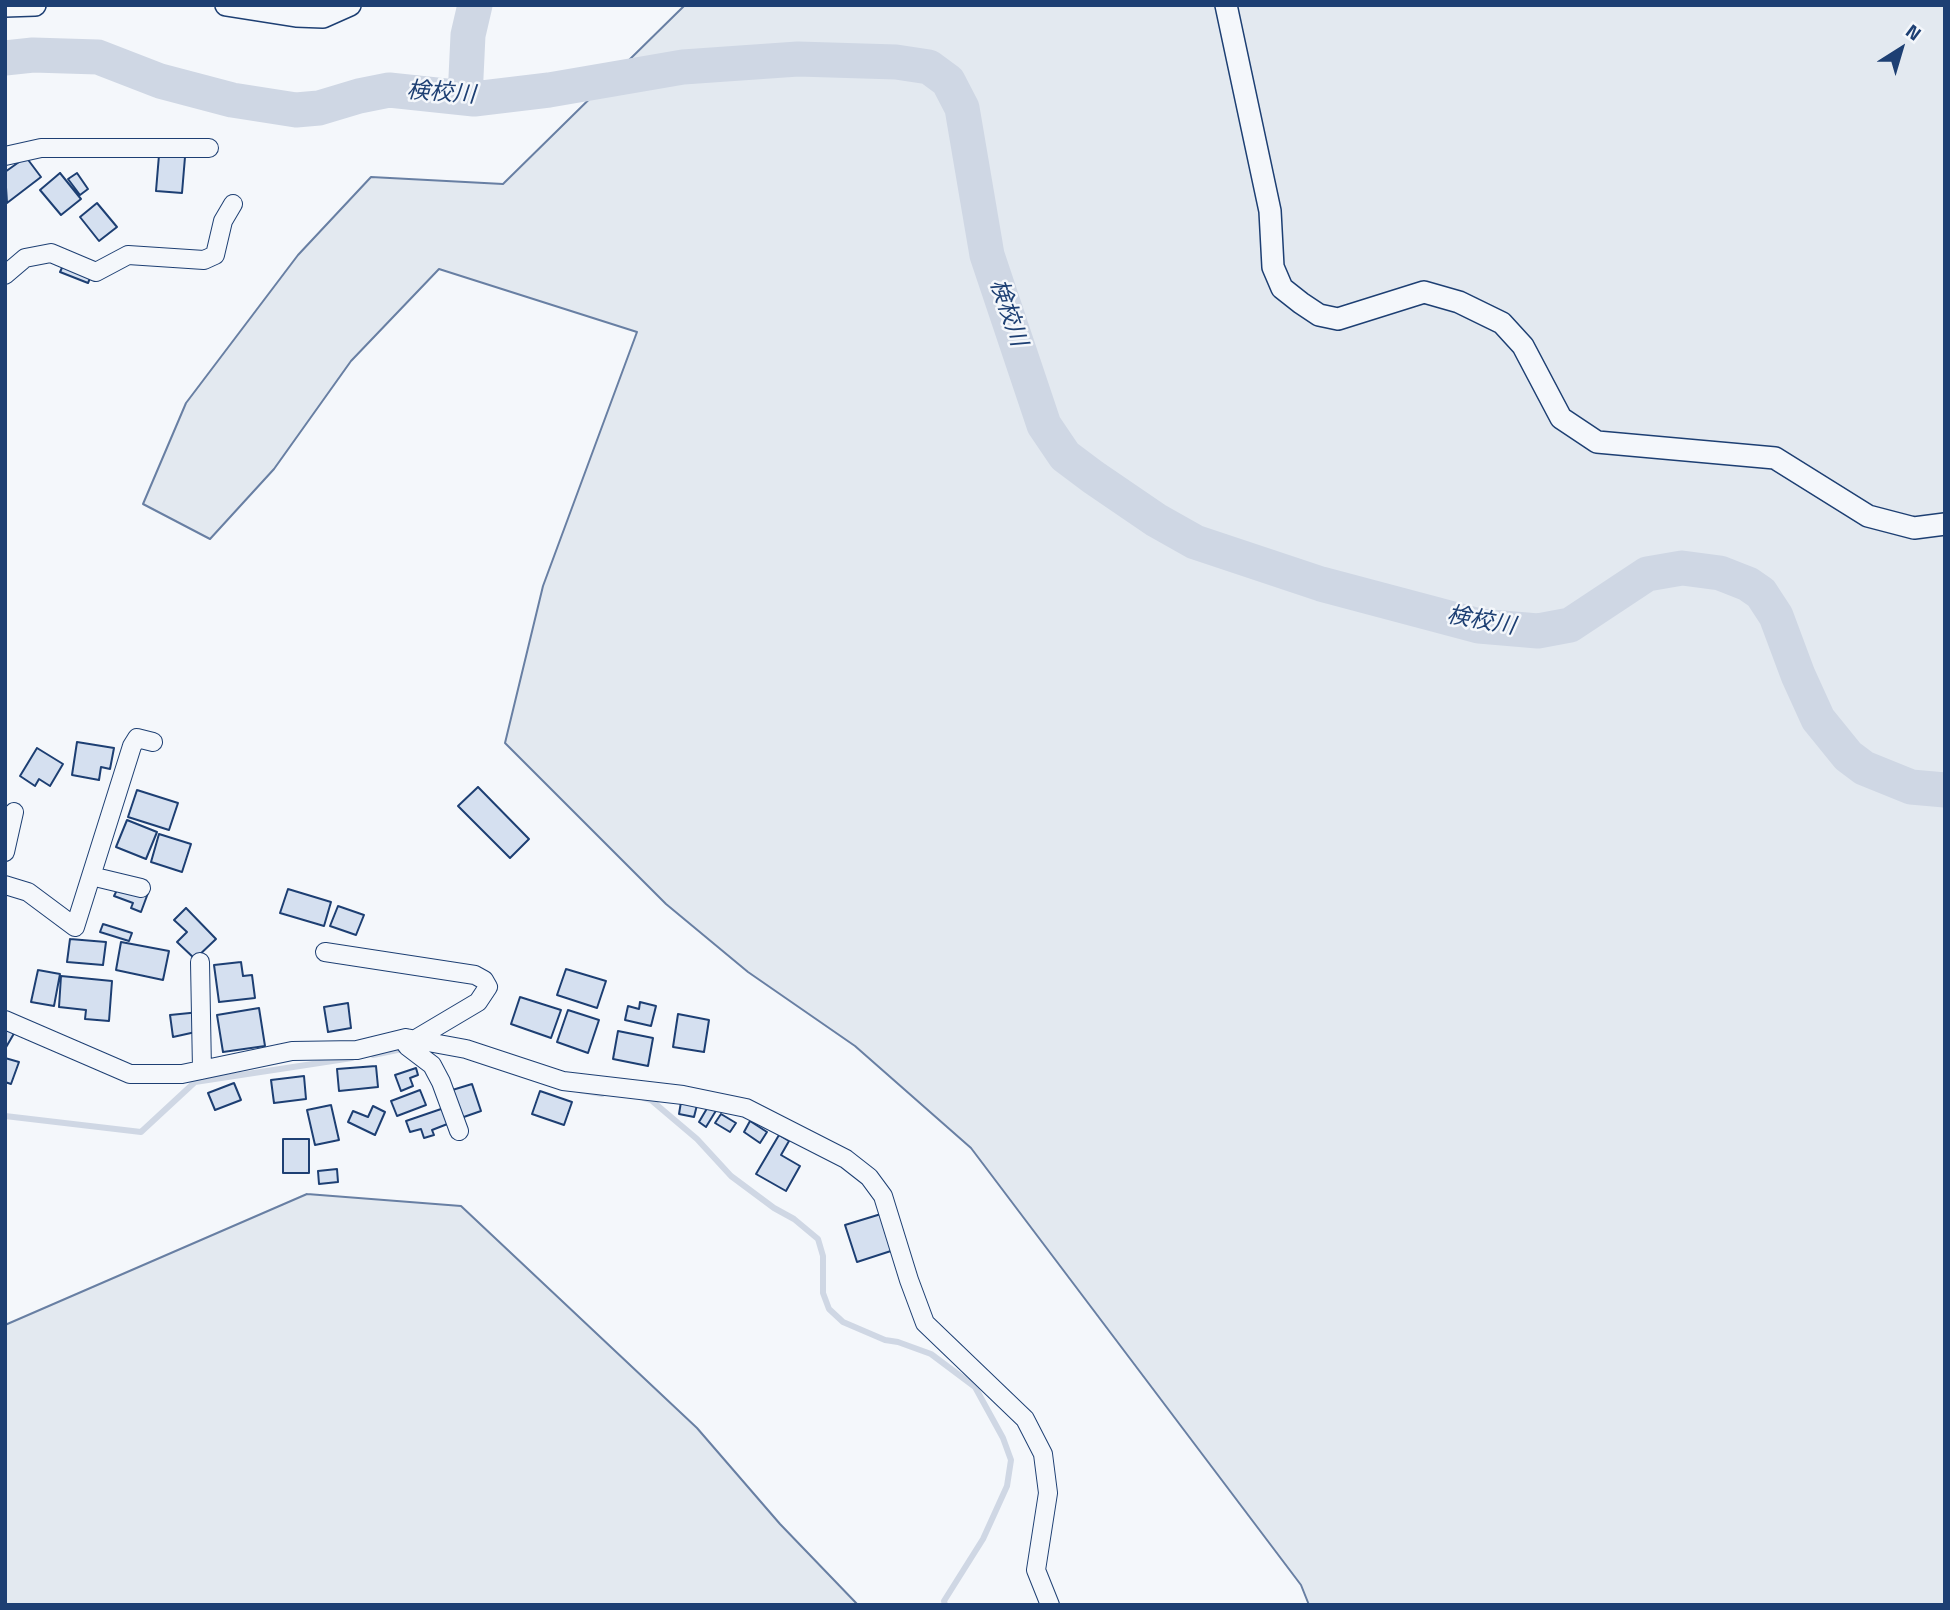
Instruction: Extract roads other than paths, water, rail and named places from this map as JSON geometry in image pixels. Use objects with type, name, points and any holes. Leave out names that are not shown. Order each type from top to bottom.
[{"type":"street","points":[[5,6],[35,5]]},
{"type":"street","points":[[226,5],[296,16],[323,17],[350,5]]},
{"type":"street","points":[[1226,5],[1270,211],[1273,267],[1282,288],[1319,316],[1338,320],[1424,292],[1458,302],[1502,323],[1523,345],[1561,418],[1597,442],[1775,458],[1868,516],[1914,528],[1945,524]]},
{"type":"street","points":[[5,156],[41,148],[209,148]]},
{"type":"street","points":[[5,275],[25,258],[51,253],[96,272],[128,255],[204,260],[215,256],[223,220],[233,204]]},
{"type":"street","points":[[5,885],[28,892],[75,927],[132,746],[137,738],[153,742]]},
{"type":"street","points":[[5,852],[14,812]]},
{"type":"street","points":[[91,876],[141,888]]},
{"type":"street","points":[[325,952],[475,975],[484,980],[488,988],[478,1002],[409,1041]]},
{"type":"street","points":[[200,962],[202,1070]]},
{"type":"street","points":[[5,1020],[130,1074],[182,1074],[292,1051],[357,1050],[409,1041],[466,1049],[563,1081],[682,1095],[746,1108],[846,1159],[869,1177],[883,1196],[925,1323],[1025,1419],[1043,1454],[1048,1493],[1036,1570],[1050,1605]]},
{"type":"street","points":[[409,1041],[432,1065],[459,1131]]},
{"type":"waterway","points":[[465,98],[468,35],[475,5]]},
{"type":"waterway","name":"検校川","points":[[5,58],[33,55],[98,57],[160,81],[232,100],[296,110],[319,108],[389,90],[474,99],[549,90],[683,67],[798,59],[896,62],[929,67],[948,81],[962,108],[987,255],[1044,425],[1065,456],[1093,477],[1156,520],[1195,542],[1321,584],[1479,626],[1538,631],[1570,625],[1647,574],[1682,568],[1720,573],[1748,584],[1761,593],[1776,616],[1818,719],[1848,756],[1864,768],[1911,787],[1945,790]]},
{"type":"waterway","points":[[373,1055],[407,1048]]},
{"type":"waterway","points":[[5,1116],[141,1132],[195,1082],[352,1058]]},
{"type":"waterway","points":[[579,1090],[602,1094]]},
{"type":"waterway","points":[[644,1098],[651,1100],[697,1139],[731,1176],[774,1208],[794,1219],[818,1239],[823,1256],[823,1293],[829,1309],[843,1322],[885,1340],[931,1354],[975,1387],[1003,1438],[1011,1460],[1007,1486],[983,1539],[944,1601],[945,1605]]}]
